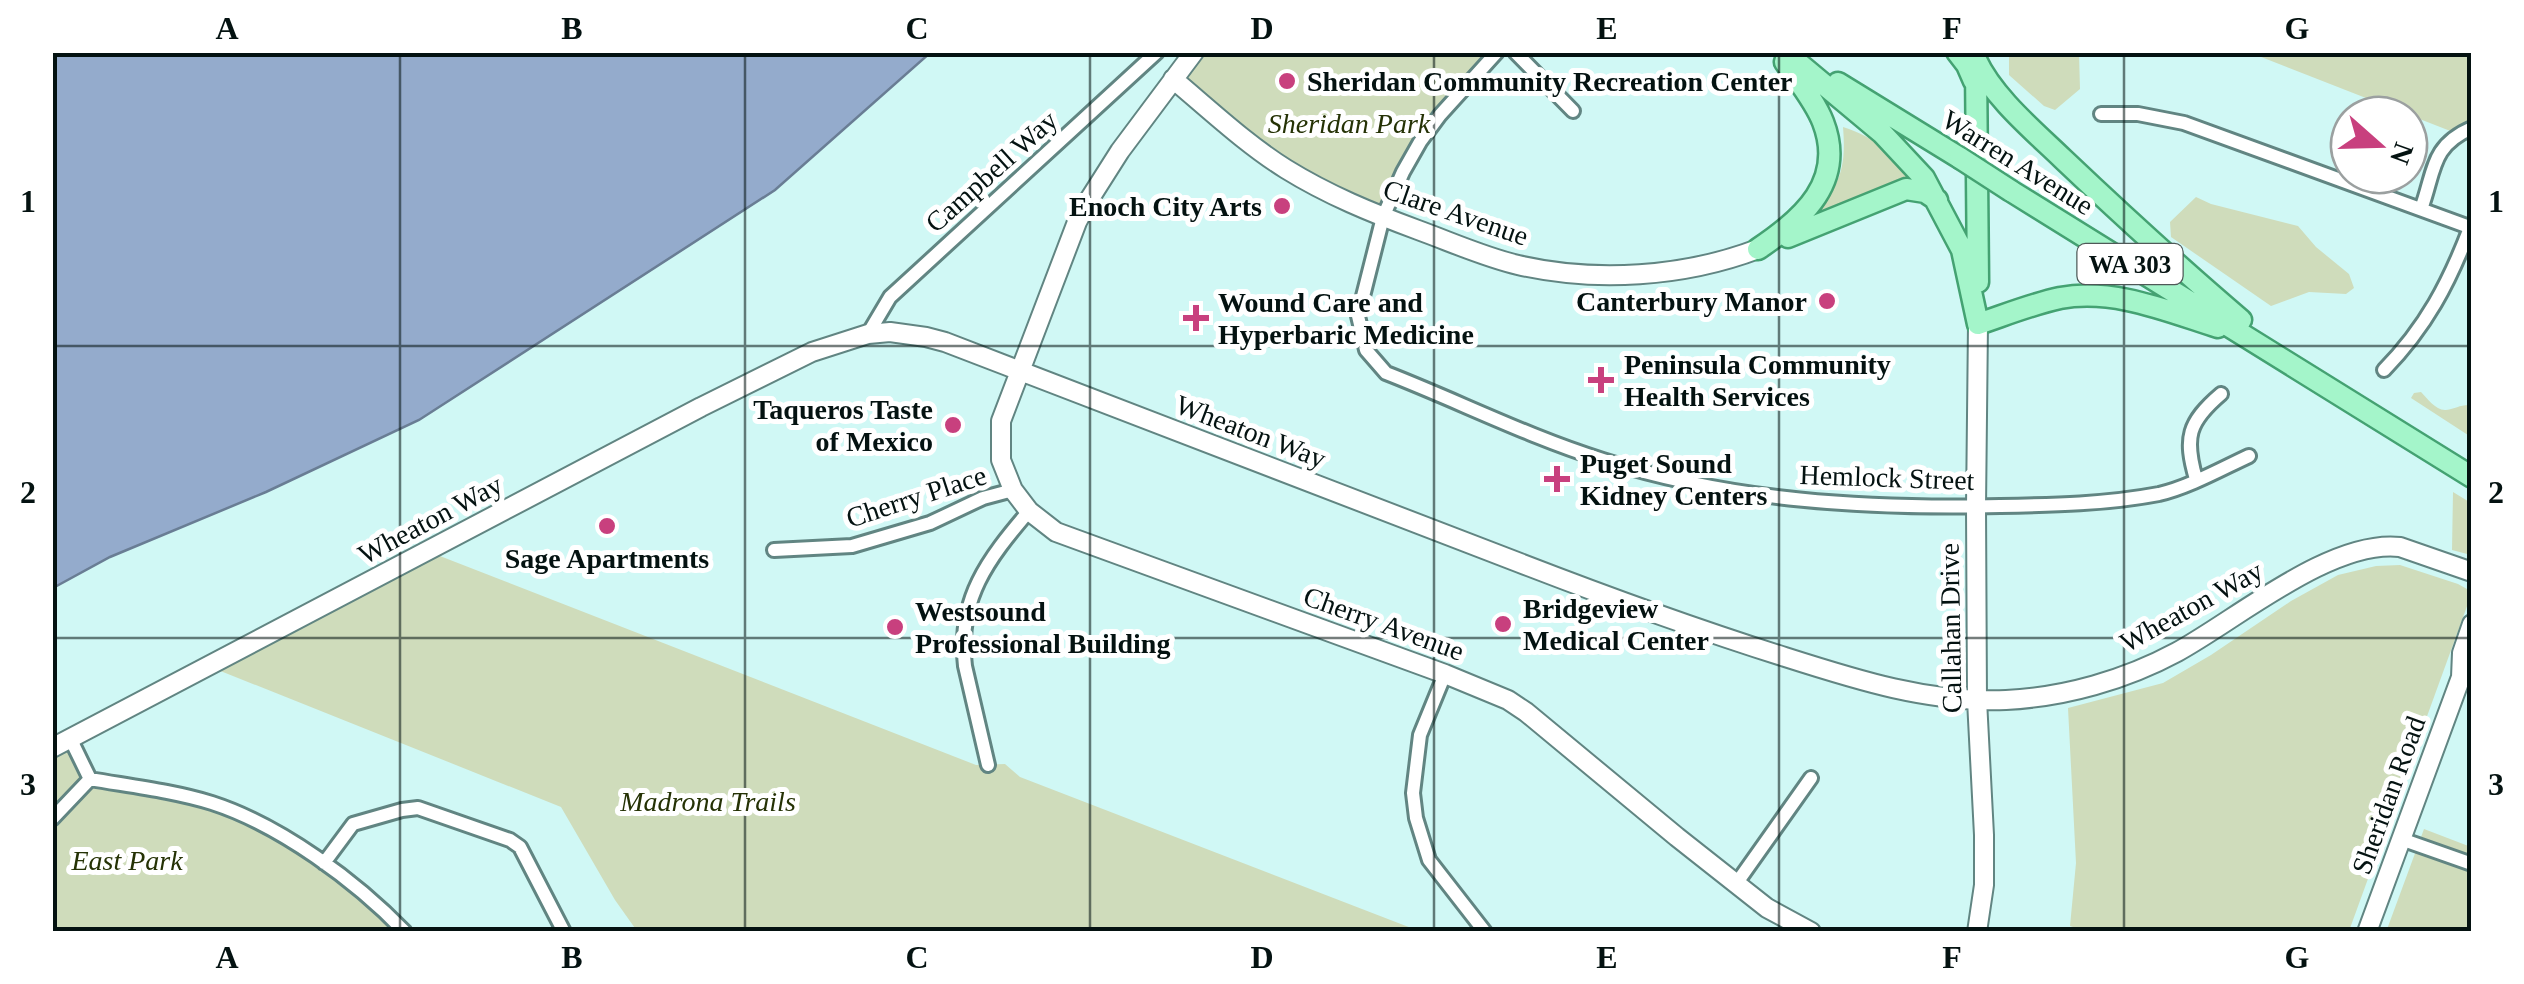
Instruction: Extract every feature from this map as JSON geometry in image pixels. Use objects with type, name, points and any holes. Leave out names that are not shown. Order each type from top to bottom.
[{"type":"main road","name":"Cherry Avenue","points":[[1194,52],[1120,151],[1087,203],[1001,421],[1001,460],[1013,490],[1029,511],[1056,532],[1508,700],[1772,912],[1811,932]]},
{"type":"main road","name":"Warren Avenue","points":[[1785,52],[2472,478]]},
{"type":"main road","points":[[1785,52],[1882,133],[1918,170],[1962,250],[1978,324]]},
{"type":"main road","points":[[1758,249],[1789,229],[1812,203],[1825,179],[1829,158],[1822,119],[1785,52]]},
{"type":"main road","points":[[1970,55],[1978,92],[1978,324]]},
{"type":"main road","points":[[1970,55],[1999,94],[2150,242],[2296,367]]},
{"type":"main road","name":"Clare Avenue","points":[[1174,79],[1271,160],[1335,197],[1497,259],[1557,272],[1656,273],[1717,262],[1758,249]]},
{"type":"main road","points":[[1758,249],[1894,192],[1916,190],[1938,201]]},
{"type":"main road","points":[[1978,324],[2054,299],[2102,296],[2138,302],[2249,338]]},
{"type":"main road","name":"Callahan Drive","points":[[1978,324],[1977,700],[1984,835],[1984,885],[1978,932]]},
{"type":"main road","name":"Wheaton Way","points":[[52,748],[701,407],[812,352],[868,334],[890,332],[926,337],[1019,371],[1658,616],[1866,683],[1922,694],[1977,700],[2030,698],[2070,692],[2137,670],[2180,650],[2286,584],[2359,550],[2400,547],[2472,572]]},
{"type":"main road","name":"Sheridan Road","points":[[2367,932],[2466,670],[2462,653],[2472,624]]},
{"type":"street","name":"Campbell Way","points":[[868,334],[890,298],[1157,52]]},
{"type":"street","points":[[1384,217],[1420,142],[1497,52]]},
{"type":"street","points":[[1515,52],[1574,111]]},
{"type":"street","points":[[2101,114],[2168,118],[2471,228],[2443,292],[2412,339],[2384,370]]},
{"type":"street","points":[[2421,209],[2437,158],[2458,134],[2472,128]]},
{"type":"street","name":"Hemlock Street","points":[[1384,217],[1358,316],[1366,350],[1386,372],[1590,456],[1665,478],[1747,494],[1875,506],[2094,504],[2163,493],[2250,456]]},
{"type":"street","points":[[2196,480],[2188,449],[2192,432],[2200,412],[2220,394]]},
{"type":"street","name":"Cherry Place","points":[[774,550],[852,546],[1013,490]]},
{"type":"street","points":[[988,765],[965,666],[966,622],[972,593],[984,570],[1029,511]]},
{"type":"street","points":[[1445,674],[1420,736],[1413,793],[1416,818],[1430,860],[1486,932]]},
{"type":"street","points":[[70,738],[90,779]]},
{"type":"street","points":[[1736,884],[1812,778]]},
{"type":"street","points":[[52,819],[90,779]]},
{"type":"street","points":[[90,779],[188,797],[228,809],[261,825],[324,863],[384,910],[405,932]]},
{"type":"street","points":[[324,863],[353,824],[418,808],[520,847],[564,932]]},
{"type":"street","points":[[2401,840],[2472,864]]},
{"type":"green space","name":"Sheridan Park","points":[[1194,53],[1497,53],[1440,115],[1383,217],[1335,197],[1173,79]]},
{"type":"green space","points":[[2009,53],[2079,53],[2080,89],[2055,110],[2044,106],[2009,75]]},
{"type":"green space","points":[[2251,53],[2471,53],[2471,128],[2458,134],[2429,123],[2429,95],[2358,95]]},
{"type":"green space","points":[[1843,127],[1882,147],[1911,181],[1809,223],[1838,179]]},
{"type":"green space","points":[[2196,197],[2298,226],[2349,274],[2354,288],[2346,294],[2309,292],[2271,306],[2171,237],[2170,222]]},
{"type":"green space","points":[[2421,392],[2442,410],[2469,405],[2471,437],[2411,398]]},
{"type":"green space","points":[[2453,492],[2471,503],[2471,555],[2452,550]]},
{"type":"green space","name":"Madrona Trails","points":[[427,551],[976,765],[1005,764],[1020,777],[1419,931],[637,931],[561,807],[208,666]]},
{"type":"green space","points":[[2400,565],[2458,584],[2467,589],[2470,598],[2349,931],[2088,932],[2070,926],[2076,863],[2068,708],[2163,683],[2338,575]]},
{"type":"green space","name":"East Park","points":[[70,738],[90,779],[188,797],[301,848],[405,932],[53,932],[53,748]]},
{"type":"green space","points":[[2424,829],[2471,847],[2471,931],[2386,932]]},
{"type":"water","points":[[53,52],[930,53],[775,190],[419,420],[266,492],[110,557],[53,588]]},
{"type":"place","name":"Sheridan Community Recreation Center","points":[[1287,81]]},
{"type":"place","name":"Enoch City Arts","points":[[1282,206]]},
{"type":"place","name":"Canterbury Manor","points":[[1827,301]]},
{"type":"place","name":"Wound Care and Hyperbaric Medicine","points":[[1196,318]]},
{"type":"place","name":"Peninsula Community Health Services","points":[[1601,380]]},
{"type":"place","name":"Taqueros Taste of Mexico","points":[[953,425]]},
{"type":"place","name":"Puget Sound Kidney Centers","points":[[1557,479]]},
{"type":"place","name":"Sage Apartments","points":[[607,526]]},
{"type":"place","name":"Bridgeview Medical Center","points":[[1503,624]]},
{"type":"place","name":"Westsound Professional Building","points":[[895,627]]}]
